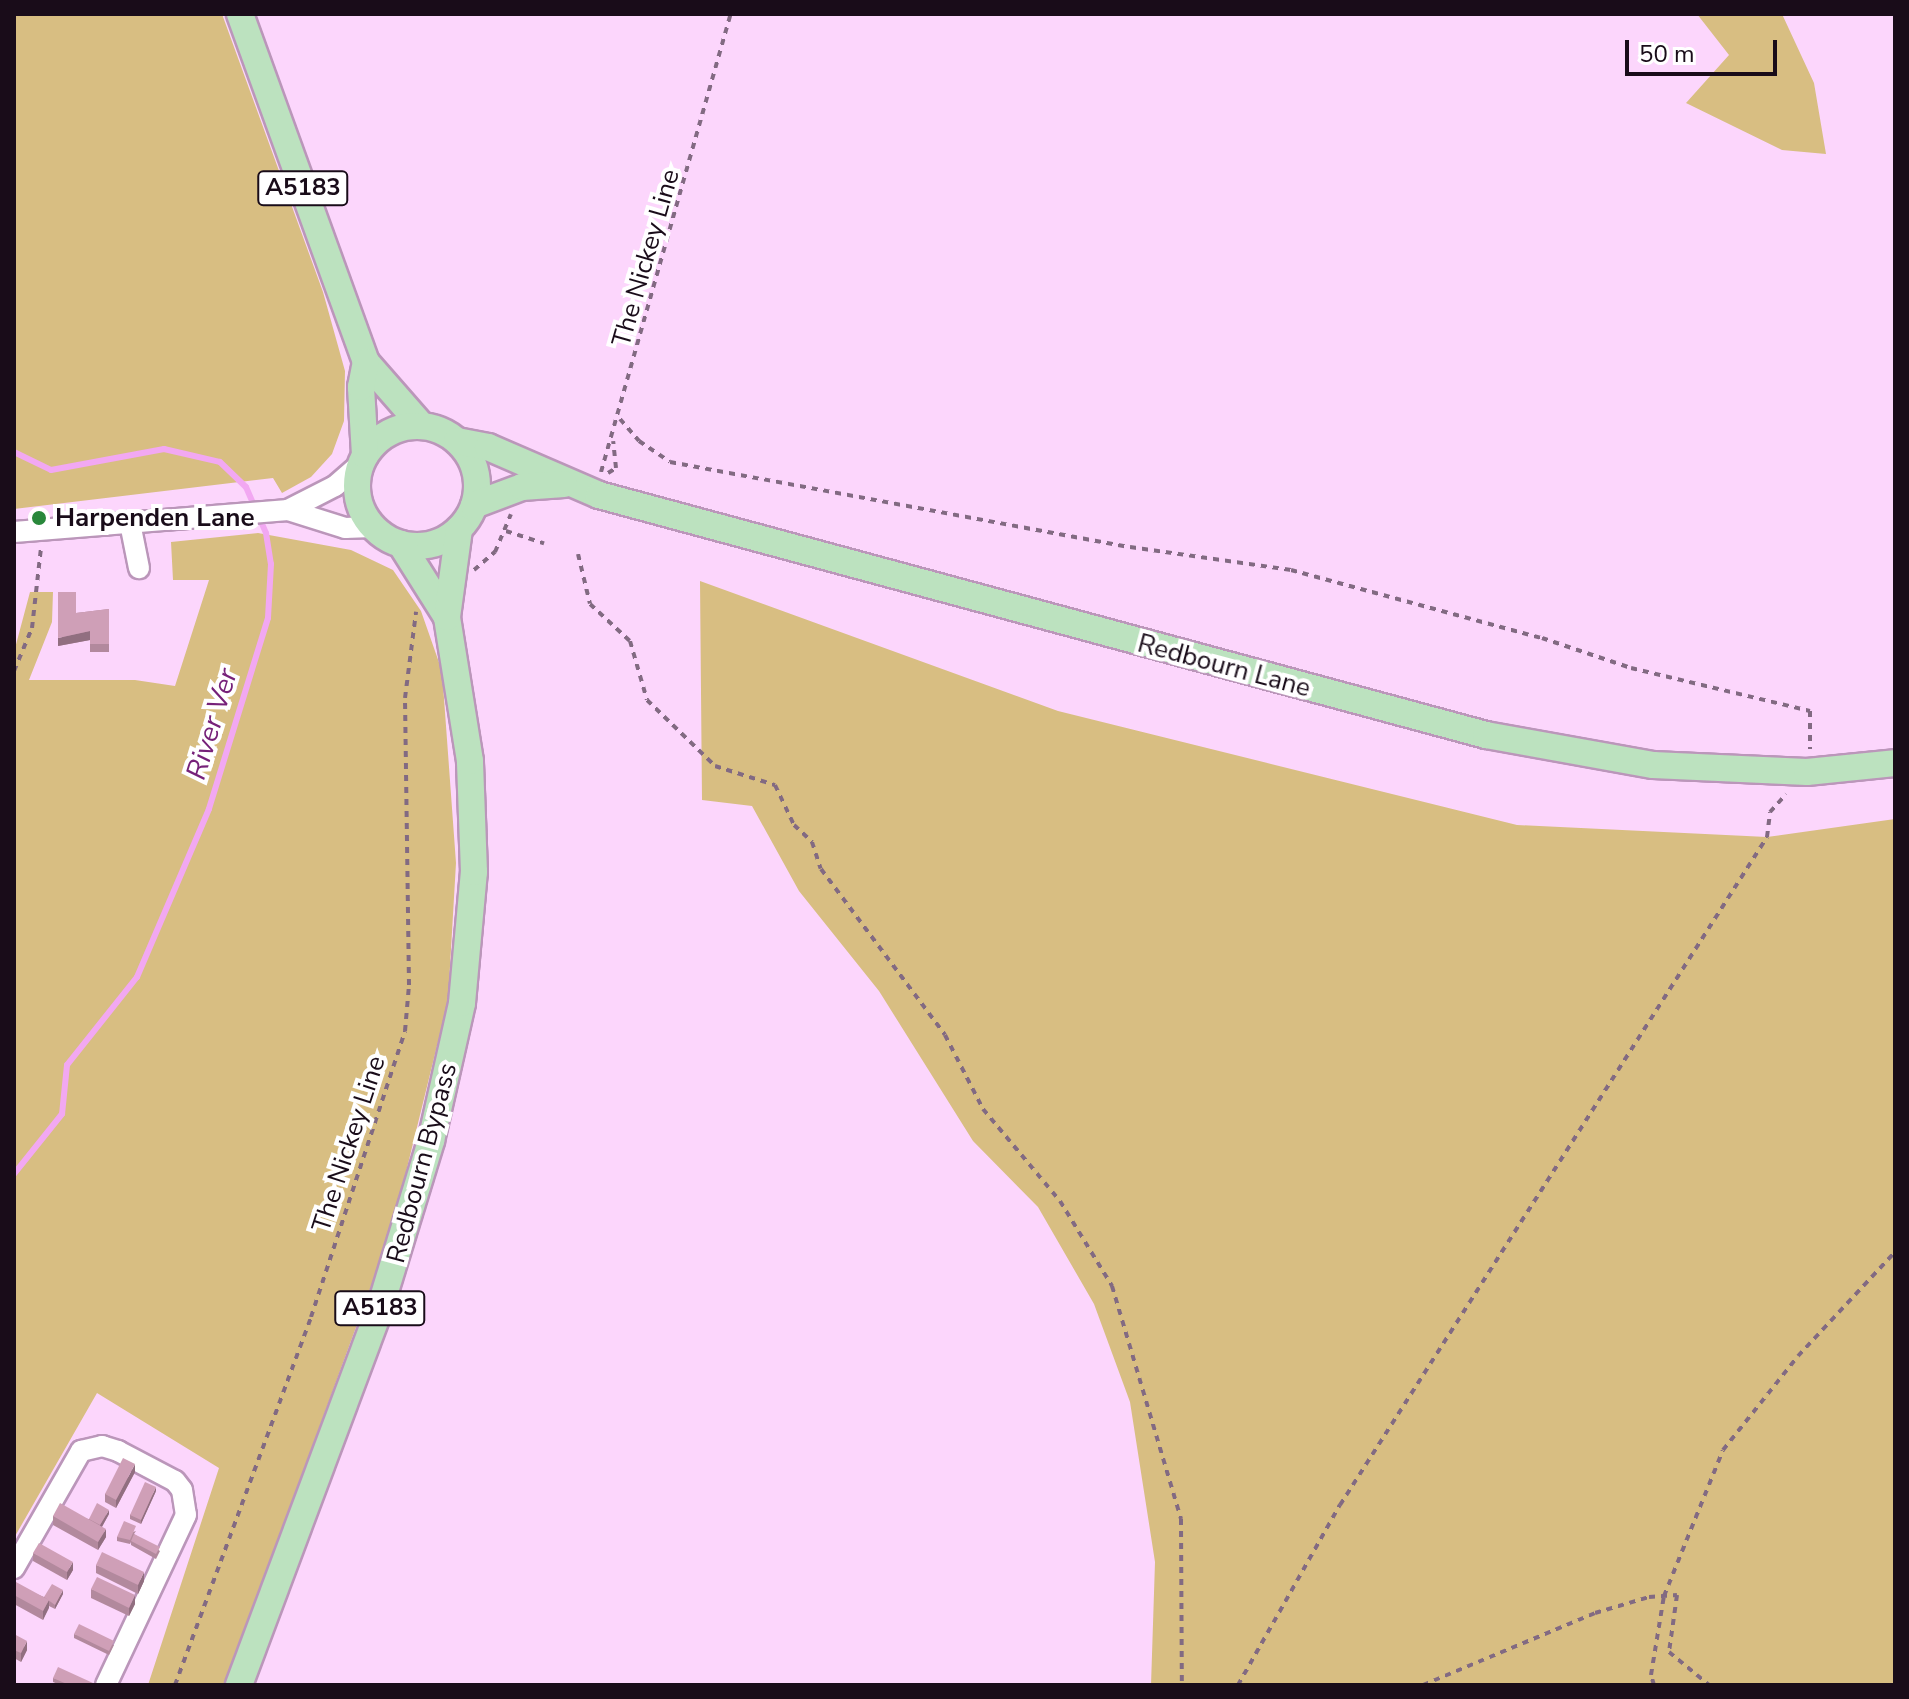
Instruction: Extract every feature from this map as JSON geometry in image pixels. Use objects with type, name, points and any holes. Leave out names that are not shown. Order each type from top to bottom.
[{"type":"main road","name":"A5183","points":[[240,14],[366,362],[422,426]]},
{"type":"main road","name":"A5183","points":[[363,459],[361,400],[366,362]]},
{"type":"main road","points":[[422,426],[457,441],[474,468],[474,505],[459,529],[433,544],[401,544],[372,527],[359,503],[363,459],[395,430],[422,426]]},
{"type":"main road","name":"Redbourn Lane","points":[[457,441],[488,447],[564,484],[1486,735],[1653,765],[1808,771],[1895,763]]},
{"type":"main road","name":"Redbourn Lane","points":[[474,505],[522,487],[564,484]]},
{"type":"main road","name":"Redbourn Bypass","points":[[239,1685],[380,1308],[431,1141],[462,1003],[474,872],[473,799],[447,617],[459,529]]},
{"type":"main road","name":"Redbourn Bypass","points":[[401,544],[447,617]]},
{"type":"street","points":[[14,532],[288,510],[335,486],[363,459]]},
{"type":"street","points":[[288,510],[345,528],[372,527]]},
{"type":"street","points":[[130,523],[139,568]]},
{"type":"street","points":[[14,1568],[81,1451],[102,1446],[175,1481],[185,1500],[186,1515],[106,1685]]},
{"type":"path","name":"The Nickey Line","points":[[598,491],[731,14]]},
{"type":"path","points":[[620,419],[639,441],[670,462],[1130,547],[1291,570],[1542,638],[1631,668],[1810,711],[1808,771],[1770,812],[1767,837],[1340,1505],[1238,1685]]},
{"type":"path","name":"The Nickey Line","points":[[598,491],[616,468],[611,444]]},
{"type":"path","points":[[14,671],[32,628],[41,575],[41,530]]},
{"type":"path","points":[[506,531],[544,543]]},
{"type":"path","points":[[578,554],[590,604],[630,641],[647,700],[715,766],[775,785],[794,825],[812,842],[821,869],[945,1035],[983,1109],[1060,1201],[1112,1286],[1181,1519],[1182,1685]]},
{"type":"path","name":"The Nickey Line","points":[[175,1685],[311,1317],[405,1031],[409,985],[405,698],[415,601]]},
{"type":"path","points":[[1654,1685],[1651,1675],[1664,1596],[1723,1450],[1798,1356],[1895,1252]]},
{"type":"path","points":[[1423,1685],[1595,1613],[1677,1595],[1669,1652],[1709,1685]]},
{"type":"shaded area","points":[[14,14],[222,14],[323,292],[345,371],[344,421],[332,454],[311,477],[282,493],[273,478],[14,509]]},
{"type":"shaded area","points":[[1697,14],[1782,14],[1814,83],[1826,154],[1782,150],[1686,103],[1729,55]]},
{"type":"shaded area","points":[[258,533],[351,550],[393,570],[421,611],[442,671],[456,863],[448,1001],[392,1229],[225,1685],[148,1685],[219,1468],[97,1393],[14,1538],[14,652],[30,592],[53,592],[52,622],[29,680],[135,680],[175,686],[209,580],[173,580],[171,542]]},
{"type":"shaded area","points":[[700,581],[1058,711],[1517,825],[1767,837],[1895,819],[1895,1685],[1151,1685],[1155,1562],[1130,1402],[1094,1304],[1038,1207],[973,1141],[879,991],[799,891],[752,806],[702,800]]},
{"type":"building","points":[[58,592],[76,592],[76,613],[109,609],[109,644],[90,644],[90,631],[58,638]]},
{"type":"building","points":[[123,1458],[135,1464],[116,1500],[105,1494]]},
{"type":"building","points":[[145,1482],[156,1487],[141,1520],[130,1515]]},
{"type":"building","points":[[60,1503],[106,1529],[98,1542],[53,1516]]},
{"type":"building","points":[[97,1503],[109,1510],[100,1525],[89,1519]]},
{"type":"building","points":[[124,1521],[136,1526],[130,1540],[117,1537]]},
{"type":"building","points":[[134,1534],[160,1547],[156,1554],[131,1541]]},
{"type":"building","points":[[39,1543],[73,1562],[67,1572],[33,1553]]},
{"type":"building","points":[[102,1552],[144,1572],[138,1585],[96,1565]]},
{"type":"building","points":[[97,1577],[135,1595],[129,1608],[91,1589]]},
{"type":"building","points":[[16,1582],[49,1600],[43,1611],[14,1595]]},
{"type":"building","points":[[52,1584],[63,1590],[55,1605],[44,1597]]},
{"type":"building","points":[[79,1624],[114,1641],[109,1651],[74,1634]]},
{"type":"building","points":[[14,1634],[27,1641],[21,1653],[14,1650]]},
{"type":"building","points":[[58,1667],[93,1683],[69,1685],[53,1678]]},
{"type":"waterway","name":"River Ver","points":[[14,452],[51,470],[164,449],[220,462],[246,487],[266,533],[271,564],[268,618],[209,809],[137,977],[67,1065],[62,1114],[14,1174]]},
{"type":"place","name":"Harpenden Lane","points":[[39,518]]}]
